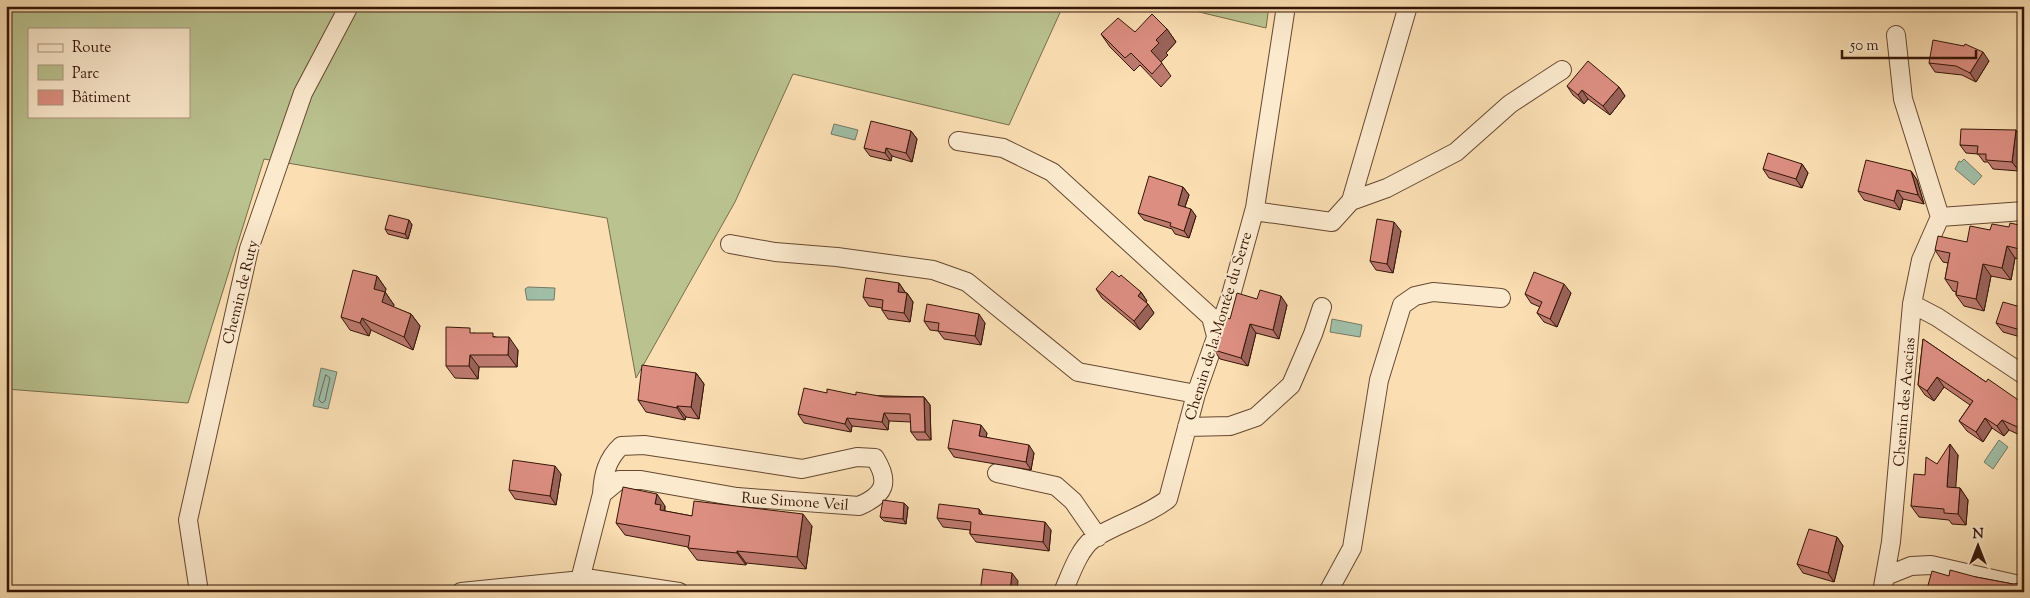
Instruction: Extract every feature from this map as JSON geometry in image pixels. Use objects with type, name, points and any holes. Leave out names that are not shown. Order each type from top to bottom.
[{"type":"street","name":"Chemin de Ruty","points":[[199,592],[188,520],[249,249],[303,93],[348,6]]},
{"type":"street","name":"Chemin de la Montée du Serre","points":[[1062,592],[1083,551],[1092,539],[1154,510],[1168,500],[1196,394],[1231,295],[1254,211],[1286,6]]},
{"type":"street","points":[[1254,211],[1332,222],[1351,201],[1408,6]]},
{"type":"street","points":[[1896,35],[1903,99],[1940,217],[2024,211]]},
{"type":"street","points":[[1351,201],[1387,188],[1456,152],[1510,104],[1562,70]]},
{"type":"street","points":[[958,141],[1003,148],[1052,172],[1211,317],[1216,336]]},
{"type":"street","name":"Chemin des Acacias","points":[[1884,584],[1912,304],[1921,260],[1940,217]]},
{"type":"street","points":[[730,244],[775,252],[933,270],[967,282],[1078,372],[1196,394]]},
{"type":"street","points":[[1328,592],[1352,548],[1379,380],[1402,305],[1415,296],[1433,292],[1501,298]]},
{"type":"street","points":[[1912,304],[1937,317],[2024,375]]},
{"type":"street","points":[[1187,427],[1230,426],[1256,417],[1290,385],[1313,334],[1322,307]]},
{"type":"street","name":"Rue Simone Veil","points":[[580,580],[602,494],[603,480],[611,455],[621,446],[644,444],[802,470],[857,457],[875,458],[882,470],[884,483],[875,499],[859,506],[737,497],[641,480],[619,480],[602,494]]},
{"type":"street","points":[[997,473],[1056,486],[1074,501],[1098,537]]},
{"type":"street","points":[[1884,584],[1911,566],[1931,565],[2024,586]]},
{"type":"street","points":[[462,592],[592,578],[679,592]]},
{"type":"green space","points":[[6,6],[1063,6],[1009,125],[793,74],[735,202],[636,378],[607,218],[264,159],[188,403],[6,389]]},
{"type":"green space","points":[[1174,6],[1269,6],[1266,28]]},
{"type":"water","points":[[834,124],[858,130],[855,140],[831,134]]},
{"type":"water","points":[[1964,159],[1982,176],[1974,185],[1955,169],[1959,161],[1961,162]]},
{"type":"water","points":[[528,287],[555,288],[554,300],[527,300],[525,289]]},
{"type":"water","points":[[1332,319],[1362,325],[1360,337],[1330,332]]},
{"type":"water","points":[[321,368],[337,372],[328,409],[313,406]]},
{"type":"water","points":[[1999,440],[2008,447],[1993,469],[1984,462]]},
{"type":"building","points":[[1152,14],[1167,29],[1156,40],[1159,43],[1151,51],[1162,63],[1152,74],[1131,53],[1125,58],[1101,34],[1118,18],[1135,32]]},
{"type":"building","points":[[1933,40],[1964,46],[1965,44],[1983,52],[1970,73],[1956,66],[1929,63]]},
{"type":"building","points":[[1588,61],[1619,87],[1603,106],[1582,90],[1578,95],[1567,86]]},
{"type":"building","points":[[871,121],[911,131],[906,153],[886,148],[885,153],[864,148]]},
{"type":"building","points":[[1961,129],[2016,130],[2012,162],[1986,160],[1986,154],[1977,154],[1978,146],[1960,145]]},
{"type":"building","points":[[1768,153],[1802,164],[1796,179],[1763,169]]},
{"type":"building","points":[[1866,160],[1911,171],[1918,195],[1897,190],[1894,201],[1858,191]]},
{"type":"building","points":[[1149,176],[1183,187],[1178,205],[1191,209],[1184,231],[1170,226],[1171,223],[1138,213]]},
{"type":"building","points":[[389,215],[409,220],[405,234],[385,229]]},
{"type":"building","points":[[1377,219],[1394,222],[1387,264],[1370,261]]},
{"type":"building","points":[[2010,223],[2024,226],[2024,250],[2007,246],[2002,268],[1983,264],[1976,299],[1956,295],[1958,282],[1945,279],[1950,253],[1935,250],[1938,236],[1967,242],[1970,226],[1990,230],[1992,224],[2009,227]]},
{"type":"building","points":[[353,270],[377,276],[374,289],[385,292],[382,302],[411,314],[404,337],[362,318],[360,323],[341,317]]},
{"type":"building","points":[[1112,271],[1119,277],[1121,275],[1141,292],[1138,296],[1148,304],[1134,321],[1096,289]]},
{"type":"building","points":[[1534,272],[1564,284],[1550,319],[1537,313],[1542,302],[1525,294]]},
{"type":"building","points":[[866,278],[899,283],[898,292],[907,293],[904,313],[882,310],[883,300],[863,297]]},
{"type":"building","points":[[1260,290],[1281,296],[1273,330],[1250,324],[1241,358],[1214,350],[1225,317],[1230,319],[1237,293],[1257,299]]},
{"type":"building","points":[[2003,302],[2024,308],[2024,331],[1996,323]]},
{"type":"building","points":[[927,304],[979,314],[975,336],[938,331],[939,323],[924,321]]},
{"type":"building","points":[[446,327],[470,328],[470,333],[493,333],[493,337],[509,337],[508,355],[470,355],[469,366],[446,366]]},
{"type":"building","points":[[1923,339],[1986,382],[1988,379],[2024,404],[2024,430],[2002,420],[1997,426],[1985,418],[1976,432],[1959,421],[1973,401],[1937,377],[1927,391],[1918,385]]},
{"type":"building","points":[[642,365],[696,373],[691,407],[677,406],[677,408],[638,400]]},
{"type":"building","points":[[804,388],[827,393],[827,389],[856,395],[856,392],[885,397],[924,397],[925,432],[911,432],[910,414],[884,413],[882,422],[847,418],[845,424],[798,414]]},
{"type":"building","points":[[953,420],[981,425],[979,436],[1029,445],[1026,462],[948,448]]},
{"type":"building","points":[[1950,444],[1947,487],[1960,488],[1958,514],[1944,513],[1944,509],[1911,506],[1914,474],[1925,475],[1926,457],[1937,464]]},
{"type":"building","points":[[513,460],[555,466],[550,496],[509,490]]},
{"type":"building","points":[[623,487],[657,494],[655,504],[661,505],[660,510],[692,516],[694,501],[803,514],[797,557],[688,548],[690,536],[616,523]]},
{"type":"building","points":[[883,500],[904,503],[903,519],[880,517]]},
{"type":"building","points":[[939,504],[979,509],[979,514],[1045,522],[1043,542],[970,534],[971,522],[937,518]]},
{"type":"building","points":[[1809,529],[1837,537],[1828,573],[1797,564]]},
{"type":"building","points":[[983,569],[1012,573],[1010,592],[980,592]]},
{"type":"building","points":[[1950,570],[2013,584],[2024,584],[2024,592],[1937,592],[1927,589],[1932,571],[1949,576]]}]
